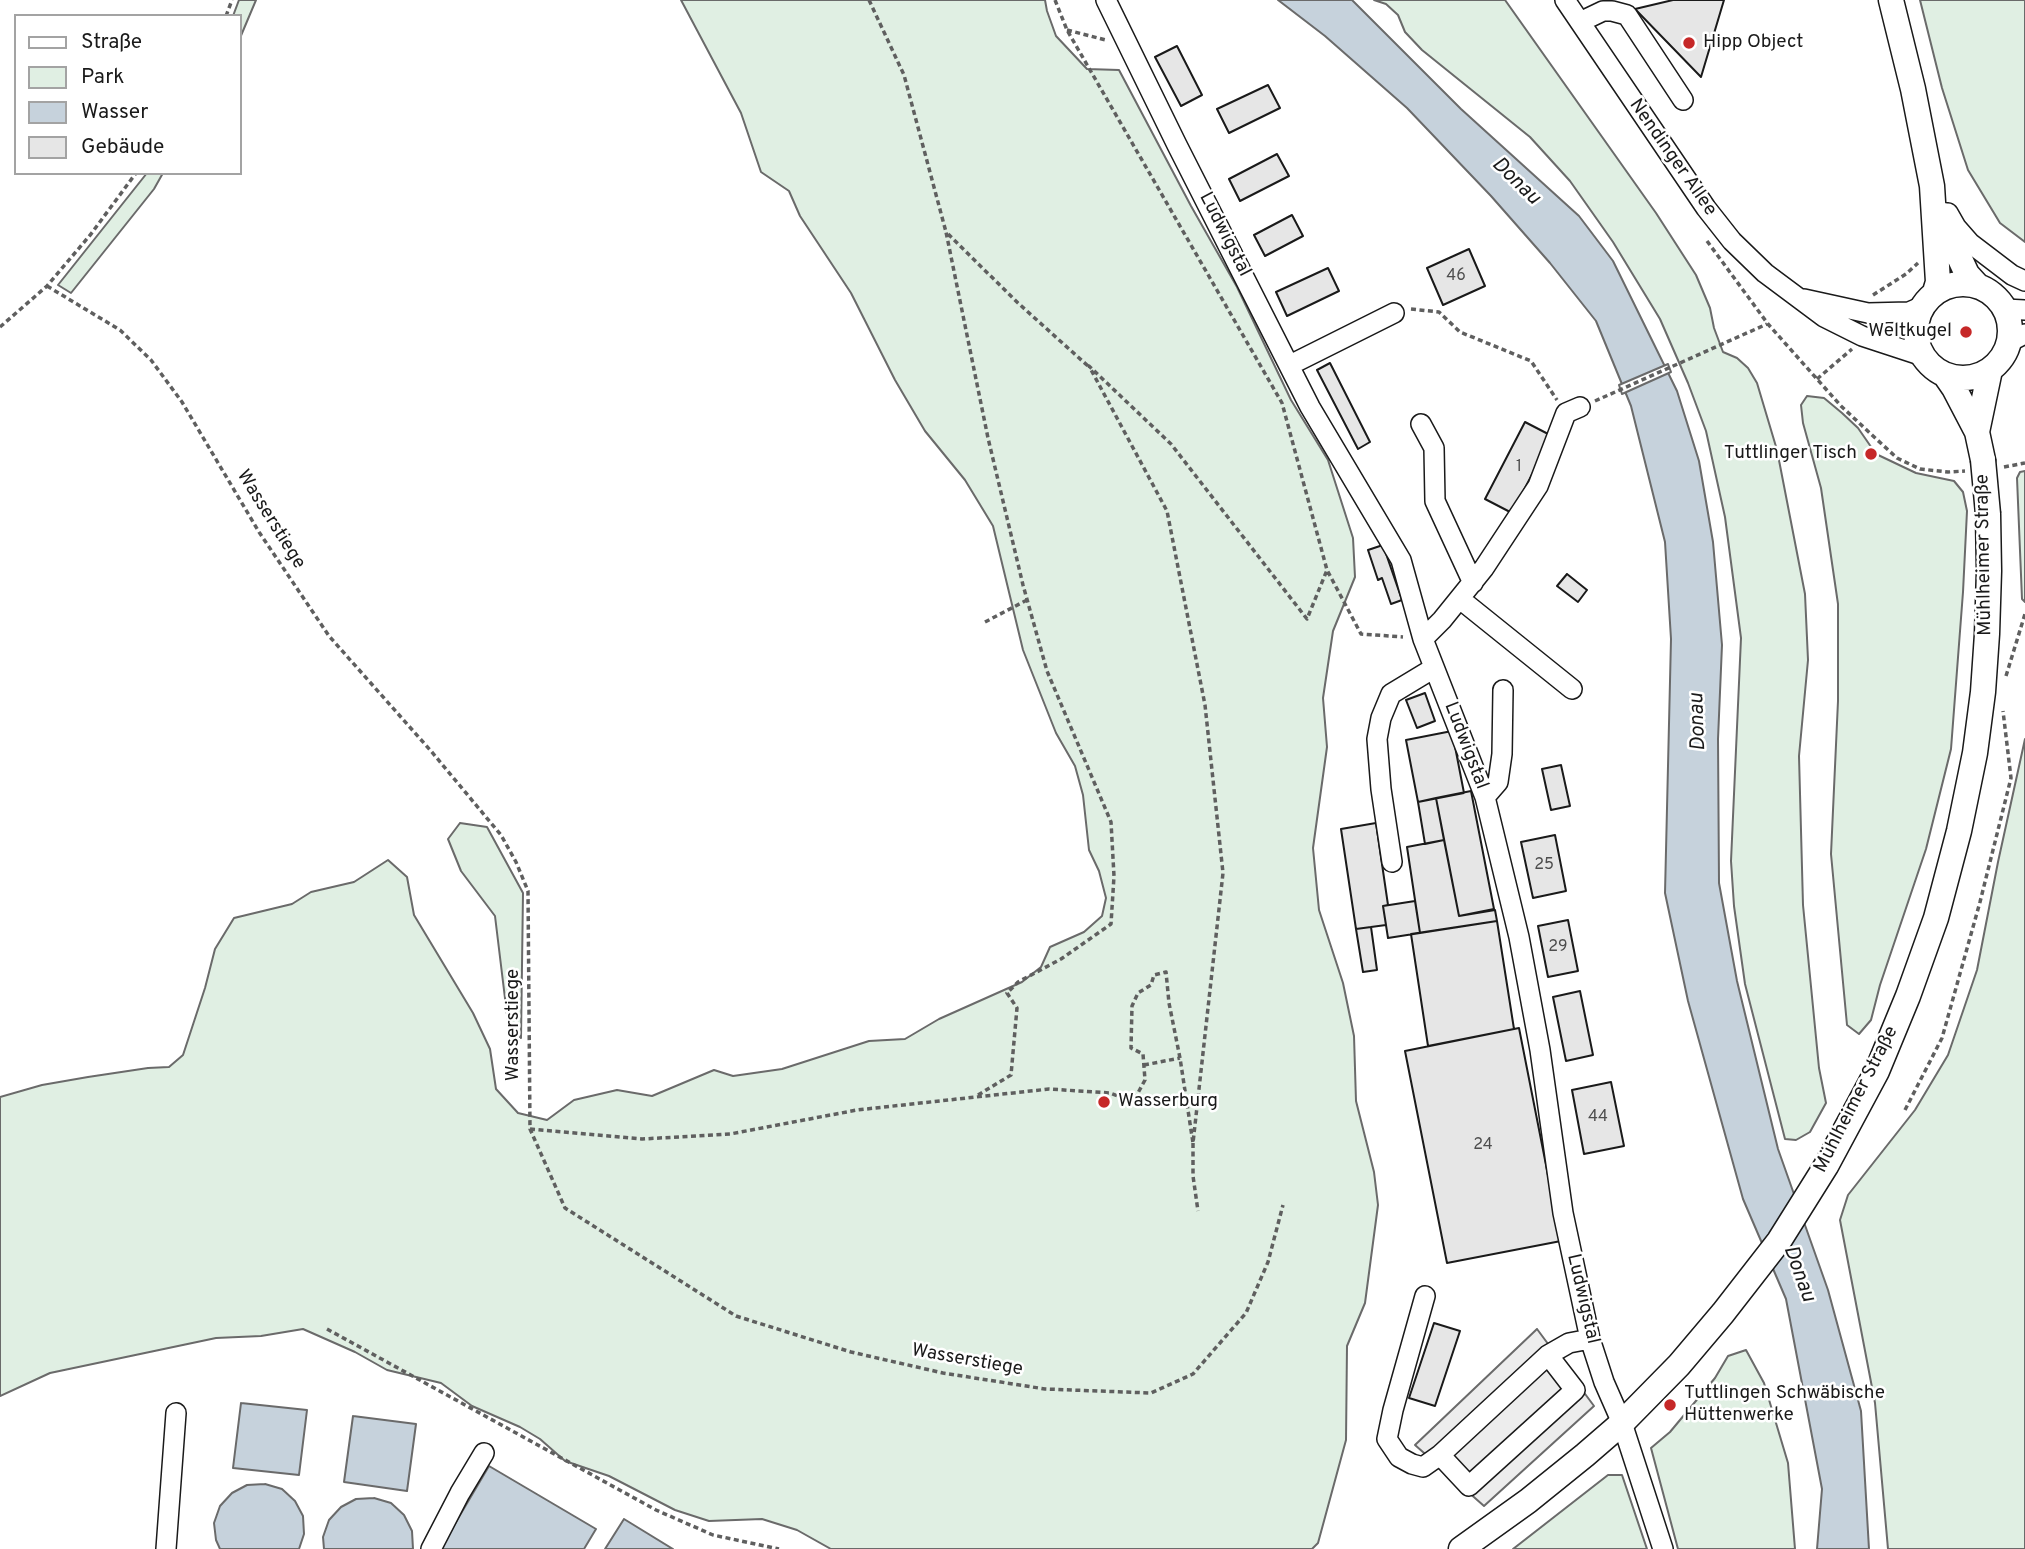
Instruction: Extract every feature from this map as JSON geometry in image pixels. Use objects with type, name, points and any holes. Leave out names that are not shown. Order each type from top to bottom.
[{"type":"main road","points":[[1891,0],[1913,89],[1932,186],[1938,262],[1938,282],[1917,318],[1917,344],[1932,367],[1945,375],[1960,378],[1976,376],[1990,370],[2017,338],[2010,331],[2015,309],[1978,286],[1949,286],[1929,299]]},
{"type":"main road","points":[[1932,186],[1954,246],[1967,274],[1978,286]]},
{"type":"main road","name":"Mühlheimer Straße","points":[[1461,1549],[1528,1501],[1622,1423],[1679,1365],[1779,1241],[1826,1166],[1877,1071],[1936,918],[1992,693],[1988,514],[1978,432],[1990,370]]},
{"type":"main road","name":"Mühlheimer Straße","points":[[1945,375],[1978,432]]},
{"type":"street","name":"Ludwigstal","points":[[1106,0],[1310,407],[1401,560],[1423,639],[1485,797],[1519,937],[1540,1050],[1563,1213],[1590,1339],[1604,1382],[1622,1423],[1663,1549]]},
{"type":"street","name":"Nendinger Allee","points":[[1565,0],[1706,208],[1732,241],[1765,273],[1824,317],[1862,336],[1923,356]]},
{"type":"street","points":[[1580,22],[1603,11],[1627,15],[1683,100]]},
{"type":"street","points":[[1932,186],[1956,227],[1970,243],[2012,275],[2025,281]]},
{"type":"street","name":"Nendinger Allee","points":[[1800,298],[1868,313],[1909,312],[1929,299]]},
{"type":"street","points":[[1290,365],[1394,313]]},
{"type":"street","points":[[1423,639],[1485,568],[1538,486],[1573,410]]},
{"type":"street","points":[[1420,424],[1434,448],[1434,501],[1473,583]]},
{"type":"street","points":[[1460,598],[1573,689]]},
{"type":"street","points":[[1392,863],[1377,740],[1381,718],[1391,694],[1434,668]]},
{"type":"street","points":[[1485,797],[1498,782],[1502,754],[1503,690]]},
{"type":"street","points":[[1425,1296],[1387,1439],[1399,1457],[1423,1467],[1440,1455],[1548,1355],[1569,1343],[1590,1339]]},
{"type":"street","points":[[1440,1455],[1469,1486],[1575,1390],[1548,1355]]},
{"type":"street","points":[[166,1549],[176,1413]]},
{"type":"street","points":[[431,1549],[484,1453]]},
{"type":"path","points":[[869,0],[904,75],[946,232],[988,438],[1046,671],[1111,822],[1114,876],[1111,924],[1061,959],[1018,982],[1007,993],[1017,1008],[1010,1075],[976,1096]]},
{"type":"path","points":[[1055,0],[1067,30],[1282,403],[1327,570],[1361,634],[1423,639]]},
{"type":"path","points":[[1067,30],[1129,47]]},
{"type":"path","points":[[0,327],[47,286],[91,234],[135,175]]},
{"type":"path","points":[[946,232],[1018,303],[1171,444],[1307,619],[1327,570]]},
{"type":"path","name":"Wasserstiege","points":[[47,286],[120,330],[151,360],[182,402],[259,532],[329,636],[501,835],[528,891],[530,1129],[565,1208],[736,1316],[851,1352],[943,1373],[1045,1389],[1150,1393],[1193,1374],[1246,1313],[1268,1262],[1283,1205]]},
{"type":"path","points":[[1394,313],[1408,308],[1439,312],[1460,332],[1531,361],[1573,410],[1768,324],[1841,406],[1897,458],[1920,469],[1948,472],[2025,463]]},
{"type":"path","points":[[1089,366],[1167,511],[1205,705],[1223,873],[1193,1143],[1193,1176],[1198,1211]]},
{"type":"path","points":[[985,622],[1027,600]]},
{"type":"path","points":[[1905,1110],[1942,1038],[2011,778],[2007,736],[1992,693],[2025,614]]},
{"type":"path","points":[[530,1129],[642,1139],[730,1134],[857,1110],[1049,1089],[1110,1093],[1133,1102],[1145,1080],[1143,1054],[1130,1048],[1132,1006],[1138,993],[1151,985],[1154,975],[1166,972],[1193,1143]]},
{"type":"path","points":[[1144,1065],[1180,1058]]},
{"type":"path","points":[[327,1329],[656,1510],[713,1535],[779,1549]]},
{"type":"green space","points":[[239,0],[256,0],[242,33],[242,14],[234,14]]},
{"type":"green space","points":[[681,0],[1045,0],[1056,36],[1087,69],[1119,70],[1237,287],[1291,400],[1328,460],[1353,538],[1355,577],[1333,631],[1323,698],[1327,747],[1313,848],[1319,910],[1343,983],[1354,1036],[1356,1101],[1374,1172],[1378,1205],[1365,1303],[1347,1346],[1346,1440],[1318,1543],[1312,1549],[831,1549],[797,1530],[762,1519],[709,1521],[675,1510],[609,1476],[565,1461],[540,1439],[472,1406],[441,1383],[387,1370],[355,1352],[303,1329],[261,1336],[216,1338],[50,1373],[0,1396],[0,1097],[42,1085],[169,1067],[183,1055],[215,949],[234,918],[292,904],[311,892],[354,882],[388,860],[407,877],[414,915],[473,1013],[490,1049],[496,1089],[518,1113],[547,1120],[574,1100],[617,1090],[652,1096],[714,1070],[733,1076],[782,1069],[869,1041],[905,1039],[939,1019],[1022,982],[1041,967],[1050,947],[1084,932],[1102,916],[1106,898],[1099,871],[1089,850],[1083,795],[1075,766],[1056,733],[1023,650],[993,526],[965,480],[925,431],[895,380],[851,293],[800,216],[789,191],[761,172],[741,113]]},
{"type":"green space","points":[[1374,0],[1505,0],[1656,213],[1696,275],[1710,308],[1723,352],[1737,358],[1748,368],[1757,383],[1777,450],[1805,594],[1808,660],[1799,756],[1803,905],[1819,1068],[1826,1103],[1810,1132],[1796,1140],[1785,1139],[1745,984],[1734,906],[1731,861],[1741,638],[1725,517],[1706,431],[1660,319],[1613,242],[1570,181],[1530,137],[1422,50],[1405,32],[1398,15],[1386,4]]},
{"type":"green space","points":[[1920,0],[2025,0],[2025,242],[2000,223],[1968,170],[1942,88]]},
{"type":"green space","points":[[145,175],[162,175],[154,189],[71,293],[58,285]]},
{"type":"green space","points":[[1807,396],[1824,398],[1842,413],[1858,428],[1876,454],[1916,473],[1954,481],[1963,492],[1967,511],[1951,749],[1926,849],[1880,985],[1871,1020],[1859,1034],[1847,1025],[1831,854],[1838,701],[1838,604],[1821,488],[1803,423],[1801,405]]},
{"type":"green space","points":[[2025,471],[2025,602],[2022,599],[2017,478],[2020,472]]},
{"type":"green space","points":[[2025,739],[2025,1549],[1888,1549],[1875,1403],[1840,1220],[1848,1195],[1915,1110],[1948,1055],[1977,970]]},
{"type":"green space","points":[[460,823],[487,827],[523,893],[521,1038],[508,1023],[495,916],[461,871],[448,839]]},
{"type":"green space","points":[[1746,1350],[1764,1383],[1788,1463],[1795,1549],[1678,1549],[1651,1448],[1670,1432],[1715,1378],[1728,1356]]},
{"type":"green space","points":[[1608,1475],[1622,1475],[1647,1549],[1513,1549]]},
{"type":"shaded area","points":[[1537,1329],[1594,1406],[1484,1506],[1415,1445]]},
{"type":"water","name":"Donau","points":[[1278,0],[1352,0],[1461,109],[1579,216],[1613,261],[1677,391],[1699,461],[1713,542],[1722,645],[1718,739],[1719,883],[1737,981],[1778,1149],[1828,1290],[1861,1411],[1869,1549],[1817,1549],[1822,1489],[1786,1299],[1743,1199],[1688,1001],[1665,893],[1671,639],[1665,542],[1631,406],[1596,321],[1550,263],[1407,108],[1325,36]]},
{"type":"water","points":[[241,1403],[307,1410],[299,1475],[233,1468]]},
{"type":"water","points":[[353,1416],[416,1424],[407,1491],[344,1482]]},
{"type":"water","points":[[489,1466],[596,1529],[584,1549],[440,1549]]},
{"type":"water","points":[[265,1484],[282,1489],[295,1501],[303,1516],[304,1534],[299,1549],[220,1549],[214,1523],[220,1506],[232,1493],[247,1485]]},
{"type":"water","points":[[374,1498],[391,1503],[404,1515],[412,1531],[413,1549],[324,1549],[323,1537],[329,1520],[341,1507],[356,1499]]},
{"type":"water","points":[[624,1519],[673,1549],[605,1549]]},
{"type":"pier","points":[[1668,364],[1671,372],[1622,394],[1619,385]]},
{"type":"building","name":"Hipp Object","points":[[1673,0],[1724,0],[1701,77],[1635,9]]},
{"type":"building","points":[[1177,46],[1202,95],[1181,106],[1155,57]]},
{"type":"building","points":[[1268,85],[1280,108],[1229,133],[1217,109]]},
{"type":"building","points":[[1277,154],[1289,176],[1240,201],[1229,179]]},
{"type":"building","points":[[1292,215],[1303,236],[1265,256],[1254,235]]},
{"type":"building","points":[[1469,249],[1485,286],[1443,305],[1427,268]]},
{"type":"building","points":[[1328,268],[1339,291],[1287,316],[1276,292]]},
{"type":"building","points":[[1330,363],[1370,442],[1358,449],[1317,370]]},
{"type":"building","points":[[1525,422],[1552,436],[1512,513],[1485,499]]},
{"type":"building","points":[[1383,545],[1402,600],[1391,604],[1382,578],[1378,580],[1368,550]]},
{"type":"building","points":[[1567,574],[1587,590],[1578,602],[1557,586]]},
{"type":"building","points":[[1425,693],[1435,721],[1417,728],[1406,700]]},
{"type":"building","points":[[1452,731],[1464,793],[1418,802],[1406,740]]},
{"type":"building","points":[[1561,765],[1570,806],[1551,810],[1542,769]]},
{"type":"building","points":[[1471,791],[1494,909],[1459,916],[1436,798]]},
{"type":"building","points":[[1436,798],[1444,840],[1425,844],[1418,802]]},
{"type":"building","points":[[1376,823],[1388,905],[1383,906],[1386,925],[1356,929],[1341,829]]},
{"type":"building","points":[[1555,835],[1566,891],[1533,898],[1521,842]]},
{"type":"building","points":[[1444,840],[1459,916],[1495,910],[1497,921],[1420,933],[1407,847]]},
{"type":"building","points":[[1415,901],[1420,933],[1388,938],[1383,906]]},
{"type":"building","points":[[1568,920],[1578,971],[1548,977],[1538,926]]},
{"type":"building","points":[[1497,921],[1514,1029],[1428,1046],[1411,934]]},
{"type":"building","points":[[1371,927],[1377,970],[1363,972],[1356,929]]},
{"type":"building","points":[[1580,991],[1593,1055],[1566,1061],[1553,997]]},
{"type":"building","points":[[1519,1028],[1561,1241],[1447,1263],[1405,1051]]},
{"type":"building","points":[[1611,1082],[1624,1146],[1584,1154],[1572,1090]]},
{"type":"building","points":[[1434,1323],[1460,1331],[1435,1406],[1409,1398]]},
{"type":"place","name":"Hipp Object","points":[[1689,43]]},
{"type":"place","name":"Weltkugel","points":[[1966,332]]},
{"type":"place","name":"Tuttlinger Tisch","points":[[1871,454]]},
{"type":"place","name":"Wasserburg","points":[[1104,1102]]},
{"type":"place","name":"Tuttlingen Schwäbische Hüttenwerke","points":[[1670,1405]]}]
